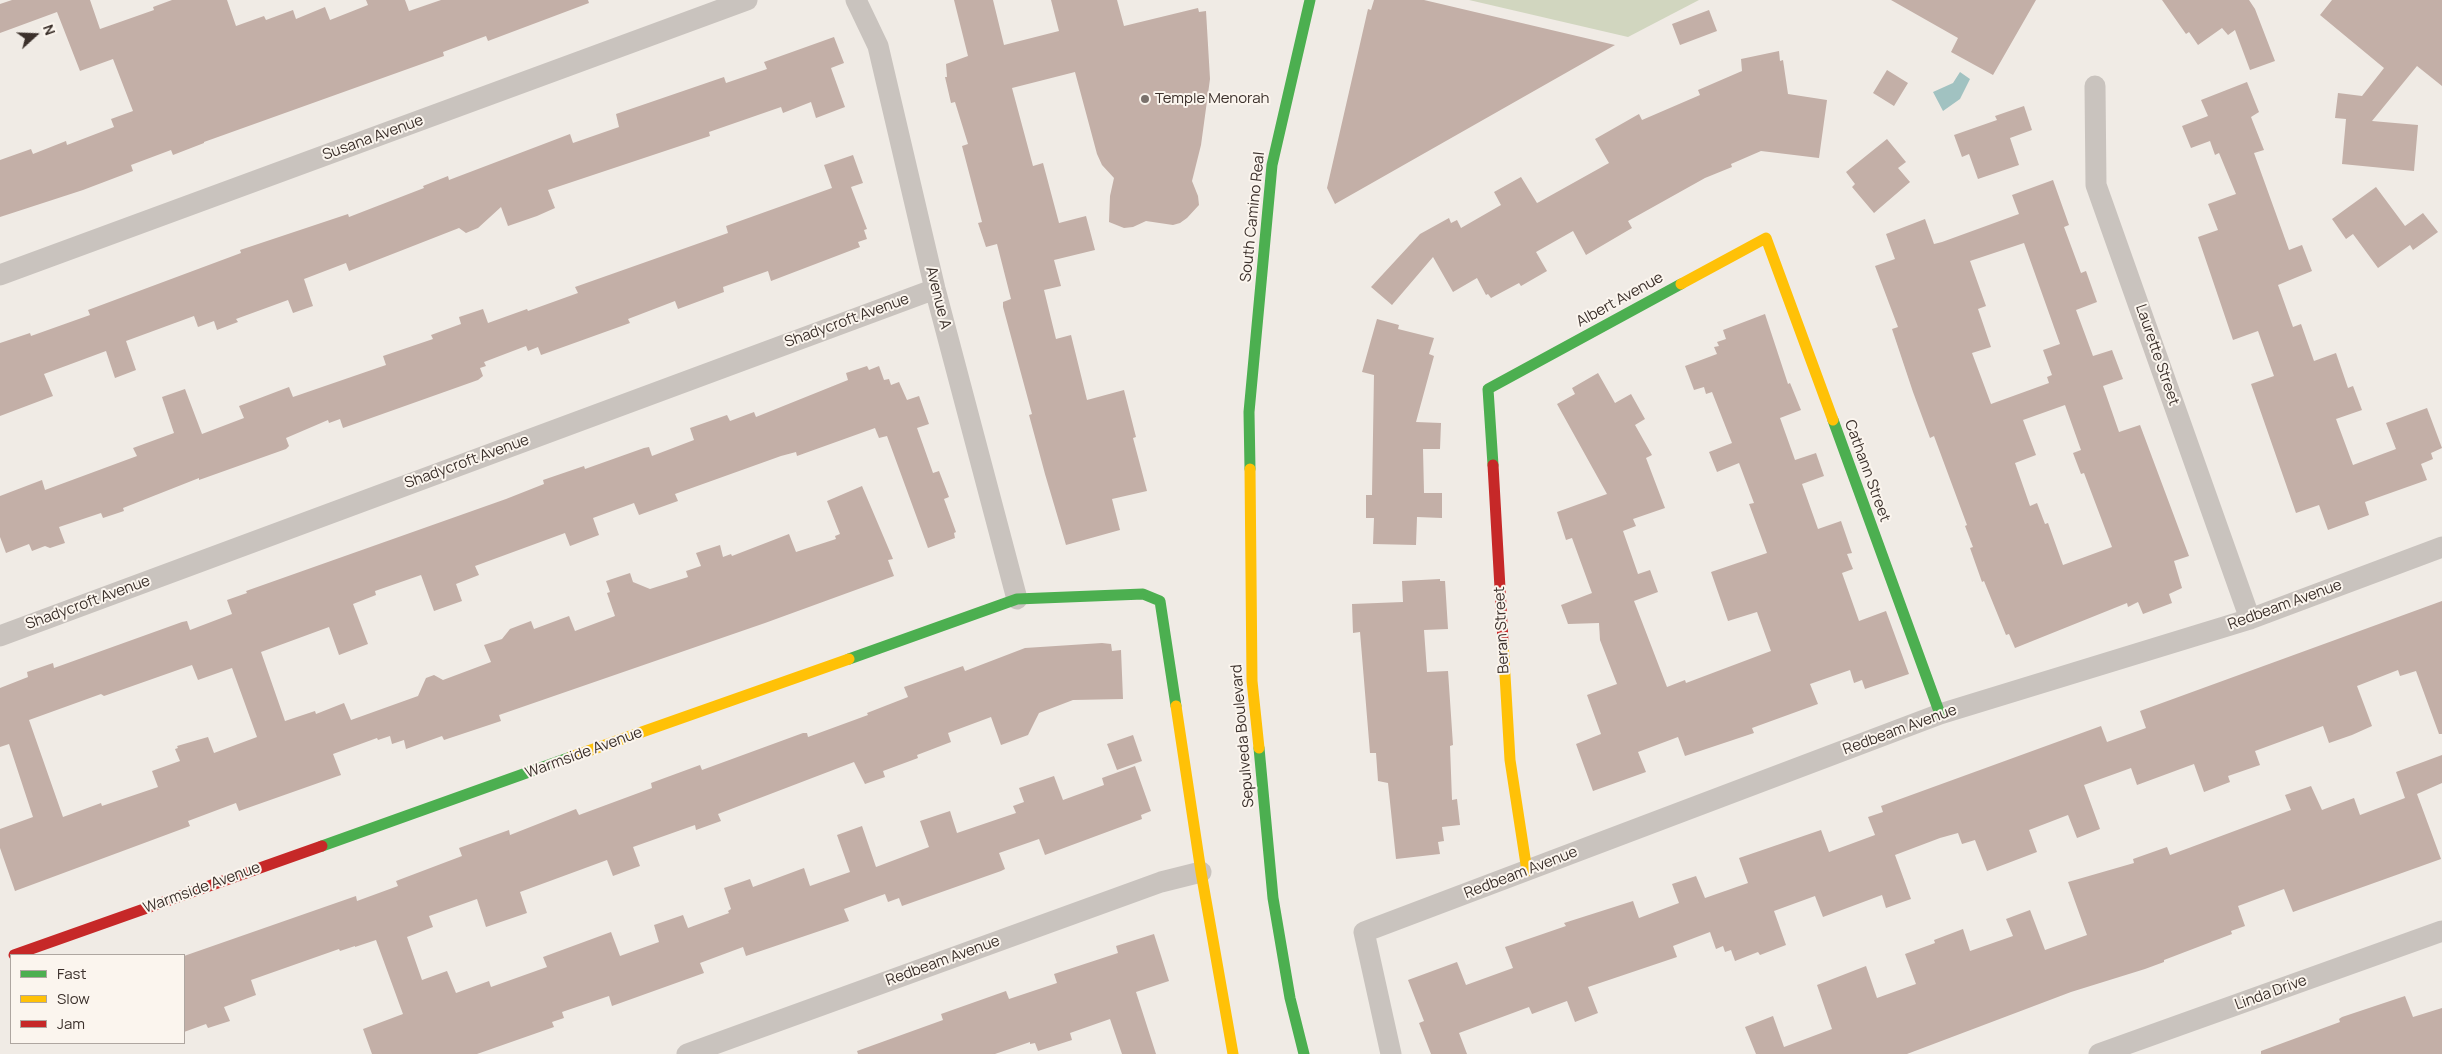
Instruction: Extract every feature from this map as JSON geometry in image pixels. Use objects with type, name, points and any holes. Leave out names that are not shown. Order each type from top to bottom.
[{"type":"street","name":"Susana Avenue","points":[[0,276],[747,0]]},
{"type":"street","name":"Avenue A","points":[[856,0],[878,46],[935,289],[1017,598]]},
{"type":"street","name":"South Camino Real","points":[[1249,412],[1272,165],[1310,0]]},
{"type":"street","name":"Laurette Street","points":[[2095,86],[2096,185],[2250,619]]},
{"type":"street","name":"Albert Avenue","points":[[1488,389],[1766,238]]},
{"type":"street","name":"Cathann Street","points":[[1766,238],[1940,714]]},
{"type":"street","name":"Shadycroft Avenue","points":[[0,636],[935,289]]},
{"type":"street","name":"Beran Street","points":[[1488,389],[1510,760],[1527,871]]},
{"type":"street","name":"Sepulveda Boulevard","points":[[1249,412],[1252,681],[1273,898],[1290,998],[1304,1054]]},
{"type":"street","name":"Redbeam Avenue","points":[[1391,1054],[1364,932],[1940,714],[2250,619],[2442,547]]},
{"type":"street","name":"Warmside Avenue","points":[[18,954],[1017,598],[1143,594],[1160,601],[1201,872]]},
{"type":"street","name":"Redbeam Avenue","points":[[687,1054],[1161,882],[1201,872]]},
{"type":"street","points":[[1201,872],[1233,1054]]},
{"type":"street","name":"Linda Drive","points":[[2099,1054],[2442,931]]},
{"type":"green space","points":[[1469,0],[1699,0],[1628,37]]},
{"type":"water","points":[[1960,72],[1970,79],[1960,99],[1943,111],[1933,92],[1953,83]]},
{"type":"building","points":[[12,0],[90,0],[100,29],[154,10],[153,7],[172,0],[227,0],[236,26],[264,16],[266,20],[293,10],[296,19],[325,7],[330,20],[368,5],[366,0],[405,0],[409,11],[441,0],[588,0],[589,3],[488,41],[486,36],[443,52],[444,56],[204,142],[173,155],[171,150],[131,165],[133,171],[83,190],[0,217],[0,160],[31,149],[33,154],[66,141],[67,145],[114,127],[111,119],[133,111],[113,59],[80,71],[57,12],[0,33],[0,4]]},
{"type":"building","points":[[954,0],[993,0],[1004,45],[1059,31],[1051,0],[1117,0],[1124,26],[1198,8],[1199,12],[1206,11],[1210,79],[1201,145],[1192,181],[1198,196],[1199,205],[1180,223],[1173,225],[1146,221],[1133,227],[1124,228],[1109,222],[1110,196],[1114,178],[1102,165],[1097,154],[1075,72],[1012,88],[1033,166],[1043,163],[1059,223],[1086,216],[1095,250],[1054,260],[1061,286],[1044,290],[1056,339],[1071,335],[1087,400],[1124,390],[1136,437],[1133,438],[1147,491],[1112,499],[1120,530],[1066,545],[1029,415],[1032,414],[1003,307],[1003,302],[1011,299],[997,244],[986,247],[978,223],[982,222],[962,146],[968,144],[955,102],[951,103],[945,77],[947,77],[946,64],[968,56]]},
{"type":"building","points":[[1374,0],[1424,0],[1615,45],[1335,204],[1327,188],[1368,9],[1371,10]]},
{"type":"building","points":[[1891,0],[2036,0],[1993,75],[1951,52],[1958,38]]},
{"type":"building","points":[[2162,0],[2249,0],[2255,9],[2275,61],[2250,70],[2235,30],[2228,35],[2222,28],[2198,45],[2189,32],[2186,34]]},
{"type":"building","points":[[2332,0],[2442,0],[2442,86],[2417,66],[2372,121],[2418,125],[2414,171],[2342,164],[2346,119],[2335,118],[2338,93],[2362,96],[2384,68],[2320,15]]},
{"type":"building","points":[[1709,10],[1717,31],[1680,45],[1672,24]]},
{"type":"building","points":[[834,37],[844,63],[831,68],[845,107],[816,118],[811,102],[783,113],[781,107],[709,132],[710,136],[548,190],[555,208],[537,216],[508,226],[501,207],[478,228],[466,233],[459,228],[349,271],[346,263],[304,279],[313,306],[293,313],[288,300],[236,319],[238,322],[217,330],[214,321],[198,327],[194,316],[126,341],[136,370],[115,378],[106,351],[44,374],[53,396],[0,416],[0,343],[30,333],[31,336],[90,315],[88,310],[241,253],[240,250],[348,214],[349,217],[424,188],[423,186],[448,176],[449,180],[570,134],[573,143],[619,127],[616,114],[724,77],[726,83],[767,69],[764,62]]},
{"type":"building","points":[[1779,51],[1780,61],[1783,60],[1788,94],[1827,100],[1819,158],[1761,151],[1731,164],[1732,167],[1705,178],[1628,221],[1632,228],[1586,255],[1573,231],[1536,252],[1547,271],[1521,286],[1519,283],[1491,298],[1488,294],[1486,295],[1477,278],[1453,292],[1433,257],[1392,305],[1371,287],[1420,234],[1449,218],[1451,223],[1457,220],[1461,228],[1501,205],[1494,192],[1521,177],[1537,203],[1539,202],[1609,163],[1595,139],[1639,114],[1642,120],[1700,95],[1698,90],[1742,71],[1741,59]]},
{"type":"building","points":[[1887,70],[1908,83],[1894,106],[1873,93]]},
{"type":"building","points":[[2247,82],[2259,112],[2251,117],[2264,150],[2254,153],[2289,250],[2302,245],[2312,271],[2278,285],[2293,327],[2301,324],[2314,361],[2336,353],[2348,388],[2353,386],[2362,410],[2336,419],[2353,465],[2396,449],[2386,423],[2427,408],[2442,448],[2431,453],[2433,459],[2421,464],[2427,480],[2365,502],[2369,515],[2328,530],[2319,505],[2296,513],[2251,384],[2274,376],[2258,331],[2233,340],[2198,237],[2218,230],[2208,204],[2236,194],[2219,153],[2215,155],[2210,141],[2191,148],[2182,126],[2208,116],[2201,100]]},
{"type":"building","points":[[2024,106],[2032,130],[2010,138],[2019,165],[1978,179],[1969,154],[1962,157],[1954,135],[1997,120],[1995,116]]},
{"type":"building","points":[[1887,139],[1906,162],[1898,168],[1910,182],[1874,213],[1852,187],[1855,184],[1846,172]]},
{"type":"building","points":[[853,155],[863,183],[851,187],[867,229],[864,230],[867,239],[858,242],[860,247],[771,281],[768,271],[723,287],[724,292],[678,309],[675,301],[628,319],[630,323],[541,355],[538,347],[528,351],[526,346],[484,362],[486,366],[480,368],[483,376],[478,380],[343,428],[340,419],[329,423],[328,420],[286,438],[289,446],[286,449],[199,480],[199,478],[123,508],[124,511],[103,518],[101,513],[59,527],[65,543],[50,548],[45,546],[32,551],[29,544],[6,553],[0,537],[0,496],[42,480],[45,490],[137,456],[133,448],[174,433],[162,397],[185,389],[202,434],[244,418],[239,406],[289,387],[293,397],[386,365],[383,356],[433,339],[431,335],[461,324],[459,317],[483,309],[488,323],[527,309],[528,311],[578,293],[575,287],[728,233],[726,226],[832,188],[824,165]]},
{"type":"building","points":[[2053,180],[2069,225],[2064,227],[2081,273],[2086,271],[2097,302],[2076,310],[2093,356],[2112,350],[2123,379],[2103,386],[2119,432],[2140,425],[2189,556],[2174,561],[2182,588],[2169,594],[2172,603],[2143,614],[2138,602],[2128,607],[2127,603],[2015,648],[2009,634],[2006,635],[1984,581],[1982,582],[1970,548],[1973,547],[1965,526],[1967,525],[1934,436],[1930,438],[1913,392],[1892,329],[1898,327],[1875,266],[1895,259],[1886,234],[1925,219],[1934,244],[1942,242],[2019,214],[2012,195]],"holes":[[[2024,243],[2060,344],[2043,350],[2052,375],[2047,377],[2049,383],[1991,404],[1972,353],[1991,347],[1978,309],[1986,306],[1970,261]],[[2065,405],[2081,450],[2073,453],[2081,474],[2084,473],[2112,547],[2063,565],[2048,523],[2045,524],[2037,503],[2030,506],[2015,463],[2036,455],[2023,420]]]},
{"type":"building","points":[[2376,187],[2405,226],[2423,213],[2438,232],[2413,250],[2410,245],[2378,268],[2353,234],[2346,239],[2332,219]]},
{"type":"building","points":[[1765,314],[1788,384],[1790,383],[1801,410],[1780,418],[1795,460],[1816,453],[1824,476],[1802,484],[1818,529],[1841,521],[1852,553],[1847,554],[1853,569],[1842,573],[1859,621],[1886,611],[1909,674],[1865,689],[1862,680],[1854,683],[1850,670],[1810,684],[1818,704],[1752,728],[1754,733],[1685,756],[1678,737],[1638,752],[1646,772],[1593,791],[1576,744],[1601,734],[1587,695],[1617,684],[1600,640],[1599,623],[1568,624],[1561,605],[1592,593],[1572,538],[1566,540],[1557,512],[1607,494],[1557,404],[1575,394],[1572,388],[1598,373],[1615,403],[1631,394],[1645,419],[1635,425],[1652,455],[1646,458],[1665,508],[1633,519],[1636,526],[1623,531],[1638,574],[1650,570],[1658,592],[1634,601],[1667,687],[1685,680],[1686,683],[1771,651],[1757,612],[1728,621],[1711,572],[1767,553],[1749,504],[1754,503],[1739,463],[1717,472],[1709,452],[1732,443],[1712,392],[1706,394],[1704,387],[1694,390],[1685,366],[1717,354],[1714,347],[1719,346],[1717,342],[1726,339],[1723,330]]},
{"type":"building","points":[[1377,319],[1399,325],[1398,329],[1434,338],[1429,354],[1434,356],[1416,422],[1441,423],[1440,449],[1423,449],[1424,493],[1442,493],[1442,518],[1417,517],[1416,545],[1373,544],[1374,518],[1366,518],[1366,495],[1372,495],[1374,375],[1362,372]]},
{"type":"building","points":[[867,366],[869,370],[879,366],[884,380],[889,379],[891,385],[899,382],[907,400],[919,396],[929,424],[917,428],[933,473],[939,471],[949,497],[944,499],[956,532],[954,533],[955,538],[928,548],[887,436],[879,438],[875,428],[797,456],[796,452],[781,456],[675,494],[678,501],[639,515],[634,503],[593,518],[599,535],[570,546],[565,533],[475,566],[479,575],[456,584],[462,601],[434,611],[421,575],[375,591],[376,595],[353,604],[368,644],[339,655],[329,627],[261,652],[285,721],[315,711],[316,714],[344,703],[351,720],[418,696],[426,678],[434,675],[443,680],[491,662],[484,645],[502,639],[510,629],[531,621],[534,629],[569,616],[575,631],[615,616],[607,593],[610,592],[606,581],[630,573],[633,582],[650,589],[688,577],[686,571],[701,566],[696,553],[720,545],[723,557],[731,554],[732,556],[789,534],[796,552],[836,539],[835,536],[840,534],[827,501],[862,486],[893,559],[888,560],[894,576],[765,623],[499,715],[501,721],[444,740],[442,736],[406,749],[404,740],[392,744],[390,736],[378,740],[377,738],[333,754],[341,775],[239,811],[236,803],[188,821],[190,826],[15,891],[0,848],[0,829],[33,817],[9,744],[0,747],[0,688],[28,677],[27,672],[53,663],[54,668],[182,622],[187,621],[190,630],[232,614],[227,600],[247,593],[246,591],[506,499],[544,484],[543,480],[584,466],[585,469],[649,447],[652,456],[694,440],[690,428],[727,415],[730,421],[754,412],[756,417],[848,380],[846,373]],"holes":[[[192,665],[198,680],[232,668],[257,737],[214,753],[208,737],[177,746],[178,748],[175,749],[180,761],[152,771],[158,787],[102,806],[101,803],[63,817],[29,720],[101,694],[104,696]]]},
{"type":"building","points":[[1440,579],[1440,581],[1445,581],[1448,629],[1424,630],[1427,672],[1448,671],[1453,745],[1450,746],[1452,800],[1457,799],[1460,825],[1442,827],[1444,841],[1438,842],[1440,854],[1396,859],[1388,783],[1378,781],[1376,753],[1370,753],[1360,632],[1353,633],[1352,604],[1403,602],[1402,581]]},
{"type":"building","points":[[2442,601],[2442,734],[2439,734],[2416,671],[2400,676],[2398,670],[2357,686],[2372,726],[2352,735],[2329,743],[2323,726],[2255,751],[2260,765],[2228,776],[2230,782],[2204,792],[2194,764],[2137,785],[2131,768],[2084,785],[2100,829],[2077,838],[2068,815],[2029,830],[2037,852],[1987,871],[1975,840],[1962,844],[1958,833],[1940,838],[1895,855],[1911,899],[1886,908],[1882,895],[1823,917],[1815,896],[1774,911],[1786,945],[1760,955],[1758,952],[1735,961],[1731,950],[1725,952],[1723,946],[1716,949],[1710,932],[1673,946],[1677,957],[1588,987],[1598,1013],[1575,1022],[1567,1001],[1532,1014],[1529,1007],[1459,1033],[1467,1054],[1431,1054],[1419,1023],[1424,1021],[1408,980],[1457,962],[1466,985],[1513,968],[1505,947],[1566,926],[1564,923],[1633,901],[1639,918],[1679,903],[1672,884],[1696,876],[1705,898],[1748,883],[1739,858],[1821,830],[1829,852],[1875,835],[1868,817],[1883,812],[1881,806],[2101,726],[2107,742],[2146,728],[2140,711]]},
{"type":"building","points":[[1111,644],[1112,651],[1121,650],[1123,699],[1073,700],[1039,713],[1028,735],[1001,745],[991,717],[948,733],[951,742],[917,755],[918,758],[883,771],[885,777],[865,784],[854,762],[718,814],[721,821],[696,830],[695,825],[633,847],[640,866],[613,876],[607,860],[520,892],[527,913],[486,927],[477,899],[429,916],[433,927],[407,937],[422,980],[447,971],[456,993],[489,981],[491,987],[547,967],[543,957],[611,932],[620,956],[659,942],[654,925],[683,915],[688,928],[729,913],[728,911],[731,909],[724,888],[750,879],[753,887],[804,868],[810,886],[850,872],[837,835],[862,826],[876,867],[929,847],[920,821],[950,811],[957,833],[1016,813],[1013,806],[1024,802],[1019,788],[1054,776],[1063,800],[1104,785],[1102,778],[1135,766],[1151,811],[1141,815],[1142,819],[1045,855],[1039,839],[999,853],[1005,869],[1001,871],[902,906],[899,898],[888,902],[885,894],[844,909],[849,921],[746,956],[743,947],[700,963],[704,973],[612,1006],[609,996],[562,1012],[564,1018],[552,1022],[554,1027],[477,1054],[372,1054],[363,1029],[403,1014],[376,940],[340,951],[339,949],[251,980],[256,995],[224,1007],[230,1021],[208,1028],[206,1024],[185,1032],[185,956],[356,896],[357,901],[398,886],[396,881],[462,856],[459,848],[509,830],[510,835],[576,809],[579,815],[652,788],[651,783],[700,765],[702,770],[803,733],[807,733],[808,737],[868,715],[867,713],[908,697],[904,687],[963,666],[965,671],[1025,648]]},
{"type":"building","points":[[1133,735],[1142,761],[1117,770],[1107,744]]},
{"type":"building","points":[[2442,755],[2442,783],[2417,794],[2441,859],[2293,912],[2284,889],[2238,906],[2245,926],[2231,931],[2232,934],[2164,960],[2164,962],[2071,992],[1907,1054],[1756,1054],[1745,1027],[1773,1016],[1784,1047],[1832,1029],[1817,985],[1866,966],[1877,998],[1916,984],[1905,954],[1935,943],[1934,940],[1963,929],[1970,951],[2013,936],[2006,919],[2030,910],[2045,950],[2087,935],[2068,882],[2134,863],[2133,859],[2167,847],[2170,855],[2291,810],[2285,795],[2311,786],[2322,810],[2354,798],[2360,815],[2405,798],[2396,772]]},
{"type":"building","points":[[1154,934],[1169,981],[1136,992],[1156,1054],[1122,1054],[1110,1019],[1070,1033],[1072,1040],[1038,1051],[1035,1043],[1030,1044],[1030,1042],[995,1054],[858,1054],[857,1051],[943,1020],[941,1014],[1006,991],[1009,999],[1057,983],[1054,974],[1118,953],[1116,946]]},
{"type":"building","points":[[2405,996],[2413,1017],[2442,1008],[2442,1054],[2261,1054],[2261,1051],[2340,1022],[2339,1019],[2342,1017]]},
{"type":"traffic: fast","points":[[1250,469],[1249,412],[1272,165],[1310,0]]},
{"type":"traffic: fast","points":[[1493,465],[1488,389],[1681,284]]},
{"type":"traffic: fast","points":[[1833,420],[1940,714]]},
{"type":"traffic: fast","points":[[849,659],[1017,599],[1143,594],[1160,601],[1176,706]]},
{"type":"traffic: fast","points":[[1259,748],[1273,898],[1290,998],[1304,1054]]},
{"type":"traffic: fast","points":[[322,846],[571,757]]},
{"type":"traffic: slow","points":[[1681,284],[1766,238],[1833,420]]},
{"type":"traffic: slow","points":[[1250,469],[1252,681],[1259,748]]},
{"type":"traffic: slow","points":[[1503,641],[1510,760],[1527,871]]},
{"type":"traffic: slow","points":[[571,757],[849,659]]},
{"type":"traffic: slow","points":[[1176,706],[1201,872],[1233,1054]]},
{"type":"traffic: jam","points":[[1493,465],[1503,641]]},
{"type":"traffic: jam","points":[[17,954],[322,846]]},
{"type":"place","name":"Temple Menorah","points":[[1145,99]]}]
